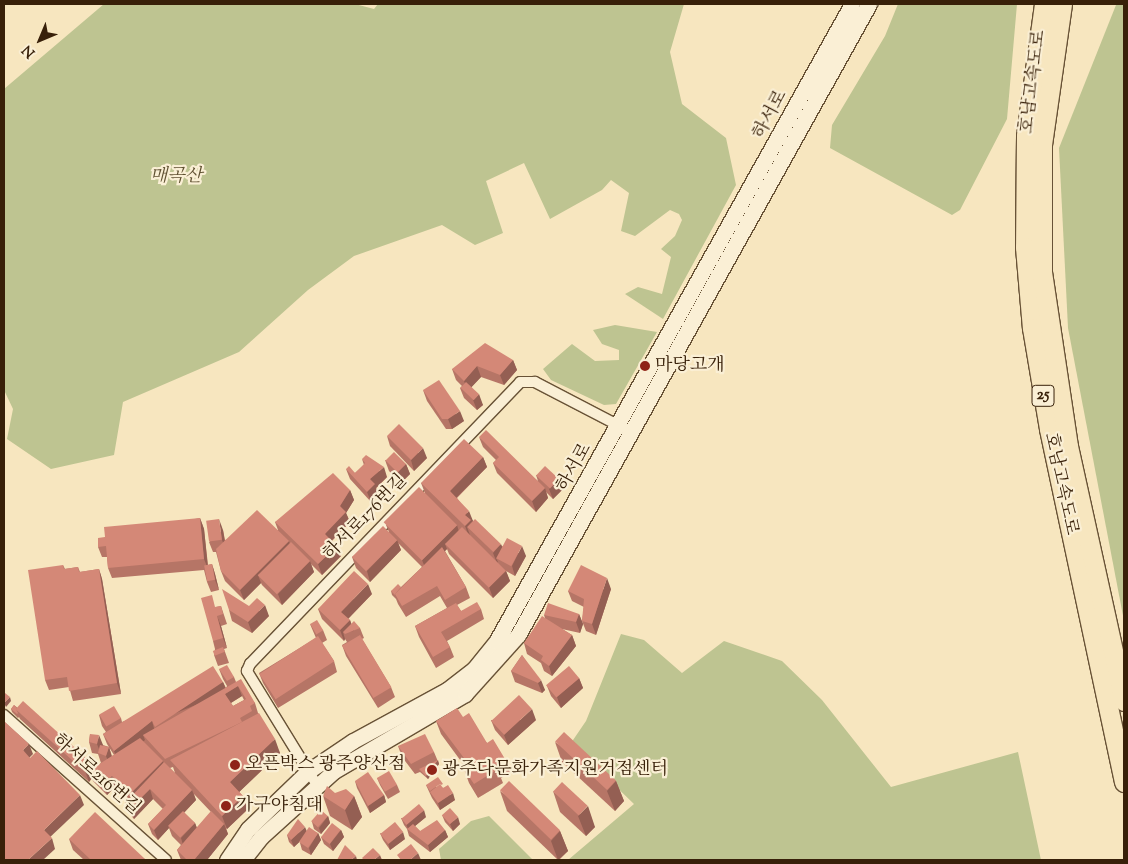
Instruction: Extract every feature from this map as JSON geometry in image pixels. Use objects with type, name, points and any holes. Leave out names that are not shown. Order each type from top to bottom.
[{"type":"highway","name":"호남고속도로","points":[[1044,4],[1026,136],[1025,247],[1032,328],[1049,429],[1124,782]]},
{"type":"highway","name":"호남고속도로","points":[[1062,4],[1042,145],[1042,272],[1068,446],[1124,701]]},
{"type":"highway","points":[[1111,641],[1124,683]]},
{"type":"main road","name":"하서로","points":[[243,860],[260,837],[317,785],[465,694],[490,672],[518,635],[625,429],[852,4]]},
{"type":"main road","name":"하서로","points":[[227,860],[248,830],[307,772],[353,741],[447,690],[474,668],[517,610],[625,429],[868,4]]},
{"type":"street","name":"하서로176번길","points":[[317,785],[307,772],[247,671],[250,664],[520,382],[535,382],[625,429]]},
{"type":"street","name":"하서로216번길","points":[[4,715],[166,860]]},
{"type":"green space","name":"매곡산","points":[[104,4],[355,4],[374,9],[378,4],[684,4],[670,52],[682,104],[726,138],[736,185],[663,319],[625,294],[638,287],[662,294],[671,257],[661,249],[675,236],[682,220],[679,214],[670,210],[635,236],[621,231],[629,193],[611,180],[602,190],[550,219],[524,163],[486,181],[503,233],[475,245],[442,225],[354,256],[308,290],[239,352],[123,402],[114,455],[51,469],[7,439],[13,409],[4,390],[4,89]]},
{"type":"green space","points":[[898,4],[1017,4],[1007,119],[960,210],[952,215],[830,148],[832,125],[885,36]]},
{"type":"green space","points":[[1124,4],[1124,621],[1068,328],[1059,148],[1116,5]]},
{"type":"green space","points":[[615,325],[657,332],[616,404],[604,405],[551,380],[543,369],[572,344],[595,361],[619,360],[619,350],[602,344],[593,330]]},
{"type":"green space","points":[[621,634],[644,640],[682,673],[724,641],[782,661],[822,700],[891,787],[1018,752],[1041,860],[568,860],[634,804],[571,743],[586,721]]},
{"type":"green space","points":[[489,816],[533,860],[441,860],[439,849],[471,821]]},
{"type":"building","points":[[485,343],[513,360],[500,375],[477,366],[464,381],[452,369]]},
{"type":"building","points":[[439,380],[460,411],[448,419],[442,419],[423,390]]},
{"type":"building","points":[[466,382],[479,394],[474,400],[461,388]]},
{"type":"building","points":[[399,424],[423,448],[411,460],[387,436]]},
{"type":"building","points":[[486,430],[545,488],[532,501],[493,463],[499,457],[479,437]]},
{"type":"building","points":[[464,439],[483,457],[450,491],[469,511],[465,515],[471,520],[465,526],[421,483]]},
{"type":"building","points":[[394,452],[406,464],[398,473],[386,460]]},
{"type":"building","points":[[366,455],[384,467],[370,479],[375,484],[367,492],[346,469],[349,466],[355,473],[365,463],[362,459]]},
{"type":"building","points":[[545,466],[559,479],[550,488],[536,476]]},
{"type":"building","points":[[333,473],[350,490],[340,506],[346,512],[325,534],[337,546],[318,564],[275,522]]},
{"type":"building","points":[[419,487],[457,525],[422,561],[384,522]]},
{"type":"building","points":[[257,510],[289,541],[240,590],[221,571],[216,549]]},
{"type":"building","points":[[200,518],[204,559],[108,568],[106,546],[98,547],[98,538],[105,537],[104,527]]},
{"type":"building","points":[[219,519],[222,540],[209,542],[206,521]]},
{"type":"building","points":[[475,519],[501,544],[493,552],[467,527]]},
{"type":"building","points":[[383,526],[397,540],[366,571],[352,557]]},
{"type":"building","points":[[462,527],[506,571],[489,588],[445,544]]},
{"type":"building","points":[[507,538],[522,546],[511,566],[496,558]]},
{"type":"building","points":[[291,542],[310,561],[277,594],[258,575]]},
{"type":"building","points":[[442,547],[466,587],[445,600],[437,586],[402,606],[395,594]]},
{"type":"building","points":[[212,564],[215,580],[207,581],[204,566]]},
{"type":"building","points":[[63,565],[64,569],[78,567],[79,572],[99,569],[117,683],[69,691],[67,677],[45,680],[28,570]]},
{"type":"building","points":[[581,565],[607,578],[592,624],[582,621],[584,599],[568,591]]},
{"type":"building","points":[[354,571],[368,584],[341,612],[350,620],[340,630],[318,609]]},
{"type":"building","points":[[398,584],[401,587],[395,595],[391,591]]},
{"type":"building","points":[[222,589],[249,606],[257,598],[265,605],[248,622],[229,610]]},
{"type":"building","points":[[212,595],[215,607],[221,606],[223,614],[217,616],[223,638],[213,641],[201,598]]},
{"type":"building","points":[[477,602],[481,609],[441,632],[450,647],[433,657],[415,626],[456,603],[461,611]]},
{"type":"building","points":[[548,603],[579,614],[576,622],[544,615]]},
{"type":"building","points":[[542,616],[572,635],[549,666],[541,660],[543,656],[524,643]]},
{"type":"building","points":[[317,620],[323,630],[316,634],[310,624]]},
{"type":"building","points":[[354,621],[360,628],[345,634],[343,632]]},
{"type":"building","points":[[360,635],[391,687],[373,698],[342,646]]},
{"type":"building","points":[[318,636],[334,661],[276,699],[259,674]]},
{"type":"building","points":[[223,647],[225,652],[215,656],[213,651]]},
{"type":"building","points":[[522,655],[541,680],[538,683],[511,671]]},
{"type":"building","points":[[227,665],[234,677],[227,681],[219,669]]},
{"type":"building","points":[[213,666],[223,682],[155,727],[152,721],[114,751],[103,734]]},
{"type":"building","points":[[569,666],[579,678],[556,698],[546,685]]},
{"type":"building","points":[[241,679],[255,703],[250,706],[252,711],[240,718],[242,722],[165,759],[143,735]],"holes":[[[238,686],[246,699],[233,706],[225,694]]]},
{"type":"building","points":[[4,694],[10,697],[4,703]]},
{"type":"building","points":[[519,695],[532,709],[504,735],[491,721]]},
{"type":"building","points":[[23,701],[92,763],[85,771],[16,709]]},
{"type":"building","points":[[14,705],[17,708],[17,714],[11,709]]},
{"type":"building","points":[[114,706],[121,718],[106,727],[99,714]]},
{"type":"building","points":[[457,708],[463,717],[469,713],[487,743],[493,739],[505,759],[495,765],[498,769],[474,784],[464,769],[470,766],[436,721]]},
{"type":"building","points":[[259,713],[275,739],[230,782],[243,796],[222,816],[170,760]]},
{"type":"building","points":[[4,721],[29,744],[23,750],[30,758],[37,751],[80,795],[44,830],[52,838],[28,860],[4,860]]},
{"type":"building","points":[[564,732],[616,780],[607,790],[555,742]]},
{"type":"building","points":[[90,734],[99,735],[97,744],[89,742]]},
{"type":"building","points":[[425,734],[434,752],[411,764],[398,746]]},
{"type":"building","points":[[140,738],[163,761],[130,794],[112,776],[104,784],[90,770]]},
{"type":"building","points":[[100,745],[109,747],[106,756],[98,753]]},
{"type":"building","points":[[438,760],[426,776],[419,769]]},
{"type":"building","points":[[164,762],[192,790],[154,830],[148,824],[166,805],[150,789],[131,808],[125,803]]},
{"type":"building","points":[[389,771],[397,785],[385,792],[377,778]]},
{"type":"building","points":[[368,772],[384,795],[368,806],[355,781]]},
{"type":"building","points":[[438,777],[443,784],[430,791],[426,785]]},
{"type":"building","points":[[509,781],[560,830],[551,840],[500,790]]},
{"type":"building","points":[[562,782],[588,806],[579,815],[553,792]]},
{"type":"building","points":[[440,784],[443,788],[448,785],[453,793],[438,803],[430,792]]},
{"type":"building","points":[[327,786],[335,793],[346,789],[354,796],[345,810],[323,796]]},
{"type":"building","points":[[419,804],[424,810],[407,825],[401,819]]},
{"type":"building","points":[[450,808],[458,817],[450,824],[442,815]]},
{"type":"building","points":[[321,810],[328,816],[318,827],[311,821]]},
{"type":"building","points":[[183,811],[195,823],[180,838],[168,826]]},
{"type":"building","points":[[211,811],[224,824],[194,860],[187,860],[177,850]]},
{"type":"building","points":[[95,812],[145,859],[91,860],[69,839]]},
{"type":"building","points":[[298,819],[305,827],[291,840],[287,835]]},
{"type":"building","points":[[437,820],[445,830],[428,845],[407,829],[413,824],[420,831]]},
{"type":"building","points":[[395,822],[403,832],[388,844],[380,834]]},
{"type":"building","points":[[332,823],[341,830],[330,844],[321,837]]},
{"type":"building","points":[[309,827],[318,833],[308,848],[299,842]]},
{"type":"building","points":[[411,844],[418,853],[410,860],[401,860],[397,855]]},
{"type":"building","points":[[345,845],[356,856],[351,860],[337,860]]},
{"type":"building","points":[[373,848],[380,855],[374,860],[364,860],[362,858]]},
{"type":"place","name":"마당고개","points":[[645,366]]},
{"type":"place","name":"오픈박스 광주양산점","points":[[235,765]]},
{"type":"place","name":"광주다문화가족지원거점센터","points":[[432,770]]},
{"type":"place","name":"가구야침대","points":[[226,806]]}]
